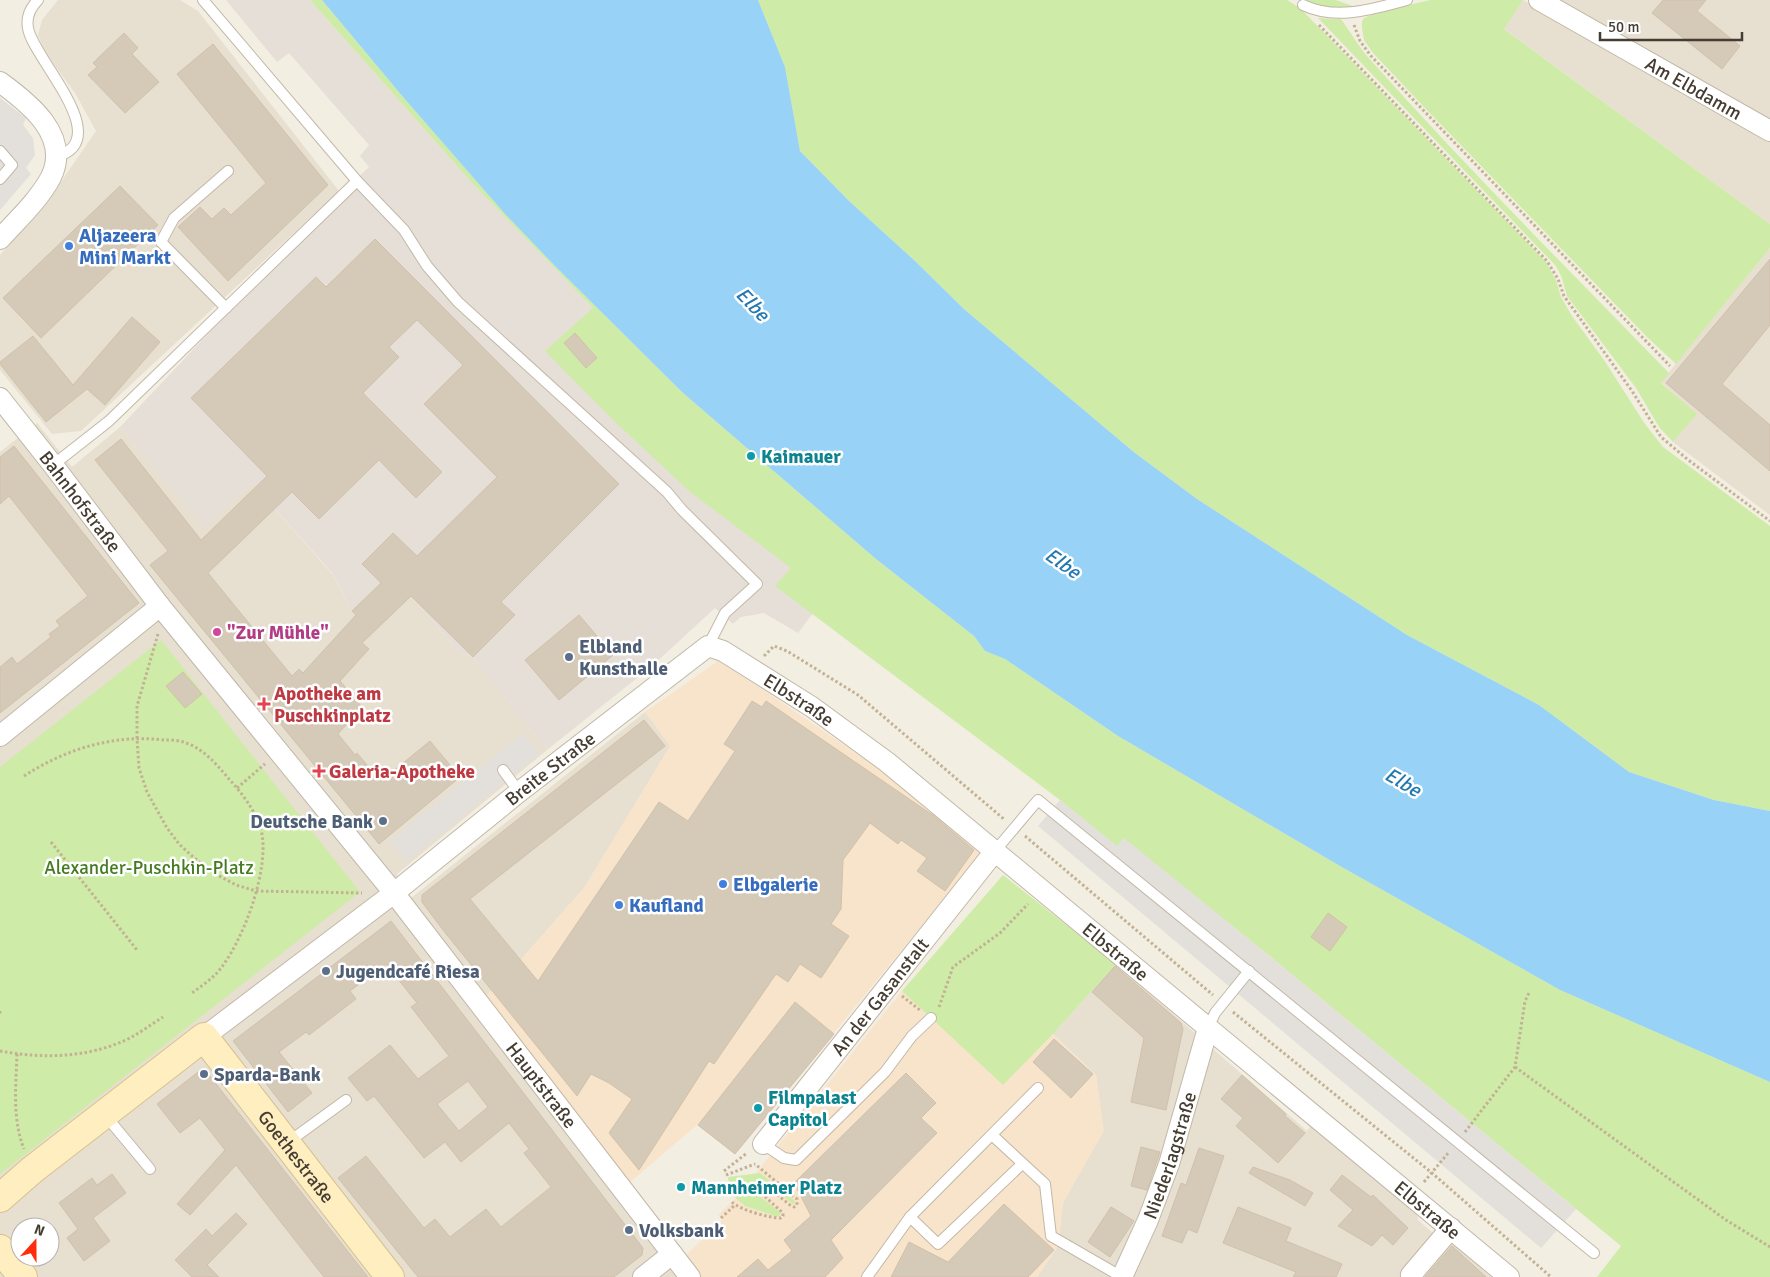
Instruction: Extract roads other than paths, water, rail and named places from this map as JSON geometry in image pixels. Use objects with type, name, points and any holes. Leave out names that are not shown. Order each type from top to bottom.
[{"type":"main road","points":[[0,1198],[32,1170],[204,1037]]},
{"type":"main road","name":"Goethestraße","points":[[204,1037],[390,1277]]},
{"type":"main road","points":[[0,1249],[23,1277]]},
{"type":"street","name":"Am Elbdamm","points":[[1539,0],[1770,131]]},
{"type":"street","points":[[0,82],[20,96],[40,116],[54,139],[56,157],[55,167],[42,192],[2,233]]},
{"type":"street","name":"Bahnhofstraße","points":[[4,411],[53,464],[160,606]]},
{"type":"street","points":[[0,736],[160,606],[394,894],[204,1037]]},
{"type":"street","name":"Elbstraße","points":[[708,646],[723,651],[812,707],[887,762],[1509,1277]]},
{"type":"street","name":"Breite Straße","points":[[394,894],[519,792],[708,646]]},
{"type":"street","name":"An der Gasanstalt","points":[[763,1144],[995,851]]},
{"type":"street","name":"Hauptstraße","points":[[394,894],[690,1277]]},
{"type":"street","name":"Niederlagstraße","points":[[1122,1277],[1148,1220],[1169,1164],[1208,1028]]},
{"type":"street","points":[[1412,1277],[1411,1275],[1451,1228]]},
{"type":"street","points":[[643,1277],[672,1254]]},
{"type":"lane","points":[[38,0],[28,16],[28,28],[32,40],[55,76],[74,112],[78,128],[71,151],[56,157]]},
{"type":"lane","points":[[203,0],[358,181],[404,230],[427,266],[458,302],[667,492],[682,510],[757,584],[726,613],[708,646]]},
{"type":"lane","points":[[1303,5],[1314,11],[1352,13],[1365,12],[1407,0]]},
{"type":"lane","points":[[0,152],[12,165],[0,180]]},
{"type":"lane","points":[[226,308],[161,242],[174,218],[228,171]]},
{"type":"lane","points":[[53,464],[109,421],[358,181]]},
{"type":"lane","points":[[503,770],[519,792]]},
{"type":"lane","points":[[995,851],[1038,800],[1594,1253]]},
{"type":"lane","points":[[1208,1028],[1215,1013],[1249,971]]},
{"type":"lane","points":[[763,1144],[784,1158],[796,1160],[885,1072],[912,1036],[931,1018]]},
{"type":"lane","points":[[867,1277],[910,1217],[1038,1088]]},
{"type":"lane","points":[[286,1143],[346,1100]]},
{"type":"lane","points":[[104,1114],[150,1169]]},
{"type":"lane","points":[[992,1134],[1045,1184],[1052,1236],[1122,1277]]},
{"type":"lane","points":[[910,1217],[938,1244],[1022,1164]]},
{"type":"water","name":"Elbe","points":[[322,0],[758,0],[785,67],[800,151],[849,201],[914,260],[965,310],[1135,453],[1197,499],[1407,635],[1539,705],[1629,772],[1714,800],[1770,811],[1770,1082],[1560,990],[1340,866],[1118,736],[1005,659],[985,651],[974,636],[876,559],[683,393],[505,214]]},
{"type":"place","name":"Aljazeera Mini Markt","points":[[69,246]]},
{"type":"place","name":"Kaimauer","points":[[751,456]]},
{"type":"place","name":"\"Zur Mühle\"","points":[[217,632]]},
{"type":"place","name":"Elbland Kunsthalle","points":[[569,657]]},
{"type":"place","name":"Apotheke am Puschkinplatz","points":[[264,704]]},
{"type":"place","name":"Galeria-Apotheke","points":[[319,771]]},
{"type":"place","name":"Deutsche Bank","points":[[383,821]]},
{"type":"place","name":"Elbgalerie","points":[[723,884]]},
{"type":"place","name":"Kaufland","points":[[619,905]]},
{"type":"place","name":"Jugendcafé Riesa","points":[[326,971]]},
{"type":"place","name":"Sparda-Bank","points":[[204,1074]]},
{"type":"place","name":"Filmpalast Capitol","points":[[758,1108]]},
{"type":"place","name":"Mannheimer Platz","points":[[681,1187]]},
{"type":"place","name":"Volksbank","points":[[629,1230]]},
{"type":"park label","name":"Alexander-Puschkin-Platz","points":[[149,867]]}]
